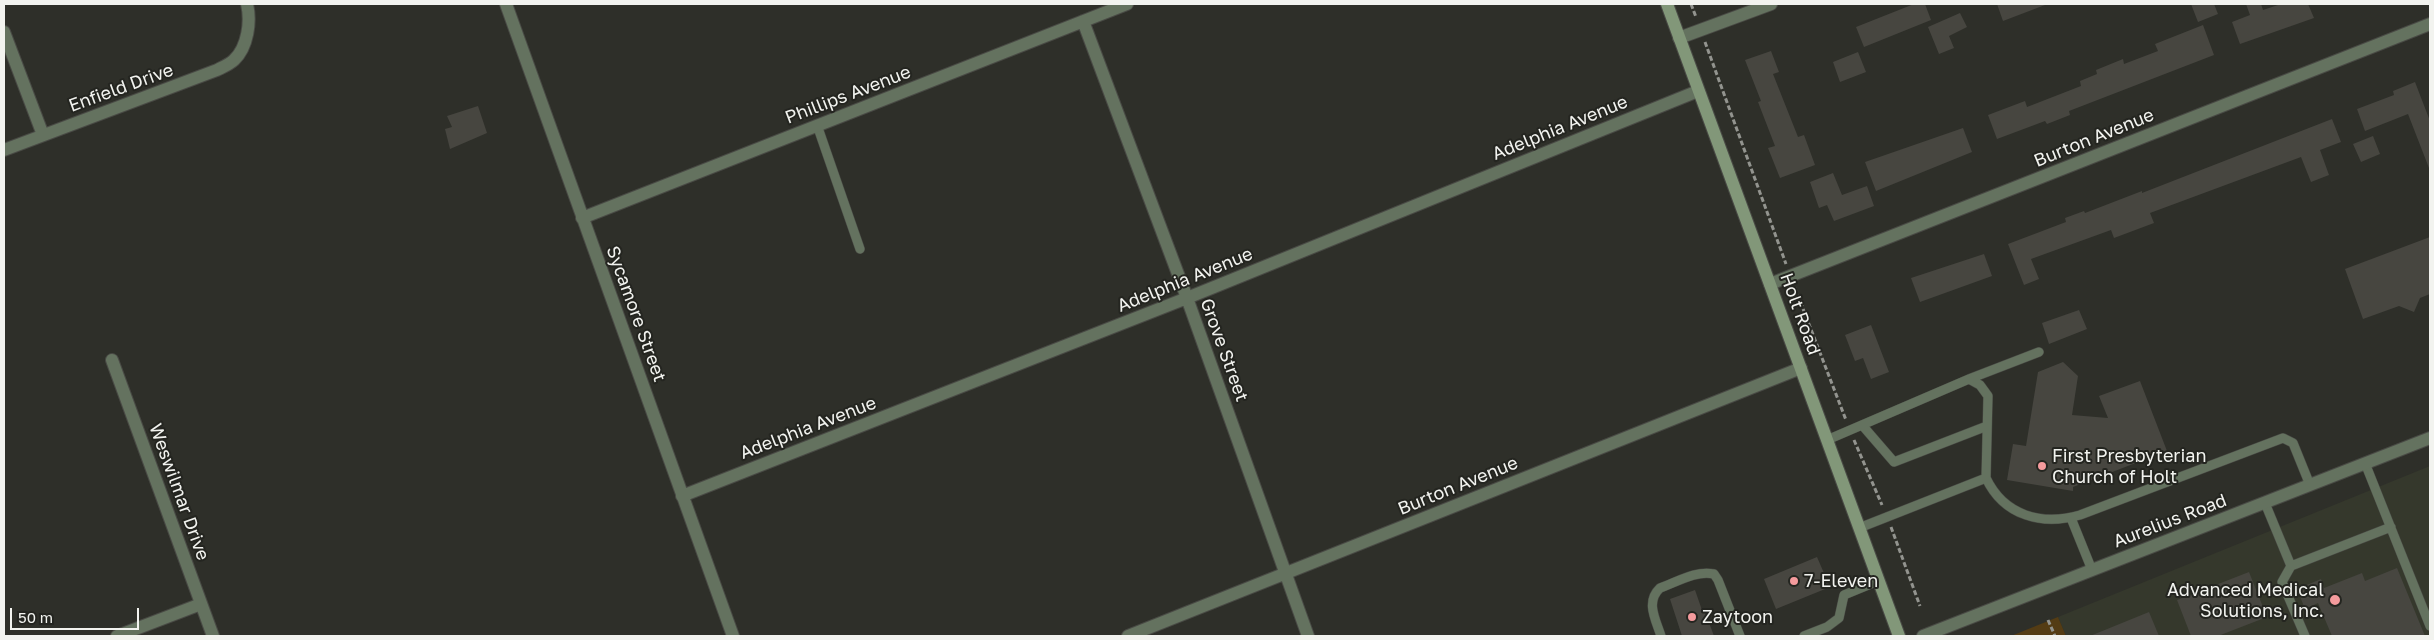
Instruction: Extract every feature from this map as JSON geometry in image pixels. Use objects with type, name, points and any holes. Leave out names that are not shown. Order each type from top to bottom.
[{"type":"main road","name":"Holt Road","points":[[1667,4],[1899,636]]},
{"type":"street","name":"Enfield Drive","points":[[4,150],[217,70],[234,60],[243,48],[249,26],[247,4]]},
{"type":"street","name":"Sycamore Street","points":[[506,4],[733,636]]},
{"type":"street","name":"Phillips Avenue","points":[[582,218],[1127,4]]},
{"type":"street","points":[[1679,38],[1771,4]]},
{"type":"street","name":"Grove Street","points":[[1083,21],[1187,298],[1308,636]]},
{"type":"street","name":"Burton Avenue","points":[[1770,284],[2430,24]]},
{"type":"street","points":[[4,32],[43,135]]},
{"type":"street","name":"Adelphia Avenue","points":[[682,496],[1187,298],[1698,91]]},
{"type":"street","name":"Weswilmar Drive","points":[[112,360],[213,636]]},
{"type":"street","name":"Burton Avenue","points":[[1128,636],[1801,368]]},
{"type":"street","name":"Aurelius Road","points":[[1923,636],[2430,438]]},
{"type":"street","points":[[117,636],[201,604]]},
{"type":"lane","points":[[817,126],[860,249]]},
{"type":"lane","points":[[1827,440],[2039,352]]},
{"type":"lane","points":[[1969,380],[1980,385],[1988,396],[1986,478],[1997,496],[2013,510],[2040,519],[2072,518],[2284,438],[2293,443],[2310,485]]},
{"type":"lane","points":[[1862,425],[1894,462],[1988,426]]},
{"type":"lane","points":[[2365,463],[2430,626]]},
{"type":"lane","points":[[1859,528],[1986,478]]},
{"type":"lane","points":[[2265,502],[2291,566]]},
{"type":"lane","points":[[2072,518],[2092,570]]},
{"type":"lane","points":[[2305,636],[2282,582],[2291,566],[2391,527]]},
{"type":"lane","points":[[1662,636],[1651,607],[1656,592],[1660,588],[1700,573],[1708,573],[1714,574],[1718,580],[1740,636]]},
{"type":"lane","points":[[1804,636],[1815,634],[1839,618],[1844,594],[1878,581]]},
{"type":"path","points":[[1691,4],[1791,276],[1850,430],[1888,518],[1920,606]]},
{"type":"path","points":[[2048,620],[2055,636]]},
{"type":"shaded area","points":[[2430,466],[2430,636],[2066,636],[2058,617]]},
{"type":"shaded area","points":[[2058,617],[2066,636],[2011,636]]},
{"type":"building","points":[[1914,4],[1925,4],[1931,20],[1864,47],[1856,27]]},
{"type":"building","points":[[1997,4],[2044,4],[2045,5],[2003,21]]},
{"type":"building","points":[[2191,4],[2214,4],[2218,14],[2198,22]]},
{"type":"building","points":[[2246,4],[2261,4],[2263,10],[2281,4],[2308,4],[2314,18],[2240,44],[2232,22],[2250,15]]},
{"type":"building","points":[[1960,13],[1967,27],[1949,36],[1954,48],[1939,54],[1928,27]]},
{"type":"building","points":[[2203,25],[2214,55],[2069,111],[2070,115],[2047,124],[2045,121],[1997,139],[1988,115],[2025,101],[2027,107],[2081,86],[2080,81],[2097,74],[2096,70],[2123,59],[2124,64],[2158,51],[2155,44]]},
{"type":"building","points":[[1771,51],[1779,72],[1773,74],[1798,137],[1804,135],[1815,165],[1780,178],[1768,148],[1775,146],[1758,102],[1761,101],[1745,60]]},
{"type":"building","points":[[1858,52],[1866,72],[1840,82],[1833,62]]},
{"type":"building","points":[[2415,82],[2430,121],[2429,168],[2408,114],[2365,131],[2357,109],[2394,95],[2393,91]]},
{"type":"building","points":[[478,106],[487,133],[450,149],[445,129],[452,127],[447,116]]},
{"type":"building","points":[[2332,119],[2341,142],[2320,150],[2329,175],[2311,182],[2301,157],[2150,213],[2154,223],[2114,238],[2111,230],[2031,259],[2039,279],[2024,285],[2008,244],[2066,222],[2065,218],[2084,211],[2085,213],[2142,191],[2142,193]]},
{"type":"building","points":[[1963,128],[1972,152],[1876,191],[1865,162]]},
{"type":"building","points":[[2373,136],[2380,154],[2361,162],[2353,144]]},
{"type":"building","points":[[1833,173],[1842,195],[1867,186],[1874,206],[1834,221],[1827,205],[1819,208],[1810,182]]},
{"type":"building","points":[[2430,237],[2430,294],[2420,298],[2414,312],[2399,306],[2363,319],[2345,269]]},
{"type":"building","points":[[1984,254],[1992,276],[1920,302],[1911,278]]},
{"type":"building","points":[[2079,310],[2087,329],[2049,344],[2042,323]]},
{"type":"building","points":[[1871,325],[1889,372],[1871,379],[1863,358],[1855,361],[1845,335]]},
{"type":"building","points":[[2063,362],[2078,376],[2072,415],[2108,418],[2099,396],[2140,381],[2167,451],[2073,487],[2073,491],[2007,480],[2013,444],[2026,446],[2038,372]]},
{"type":"building","points":[[1817,557],[1830,587],[1776,609],[1764,579]]},
{"type":"building","points":[[2397,568],[2425,636],[2332,636],[2318,603],[2305,609],[2297,589],[2321,579],[2324,588],[2362,573],[2365,581]]},
{"type":"building","points":[[2249,572],[2267,617],[2218,636],[2191,636],[2177,600]]},
{"type":"building","name":"Zaytoon","points":[[1695,590],[1714,636],[1682,636],[1670,599]]},
{"type":"building","points":[[2149,612],[2159,636],[2090,636]]},
{"type":"place","name":"First Presbyterian Church of Holt","points":[[2042,466]]},
{"type":"place","name":"7-Eleven","points":[[1794,581]]},
{"type":"place","name":"Advanced Medical Solutions, Inc.","points":[[2335,600]]},
{"type":"place","name":"Zaytoon","points":[[1692,617]]}]
